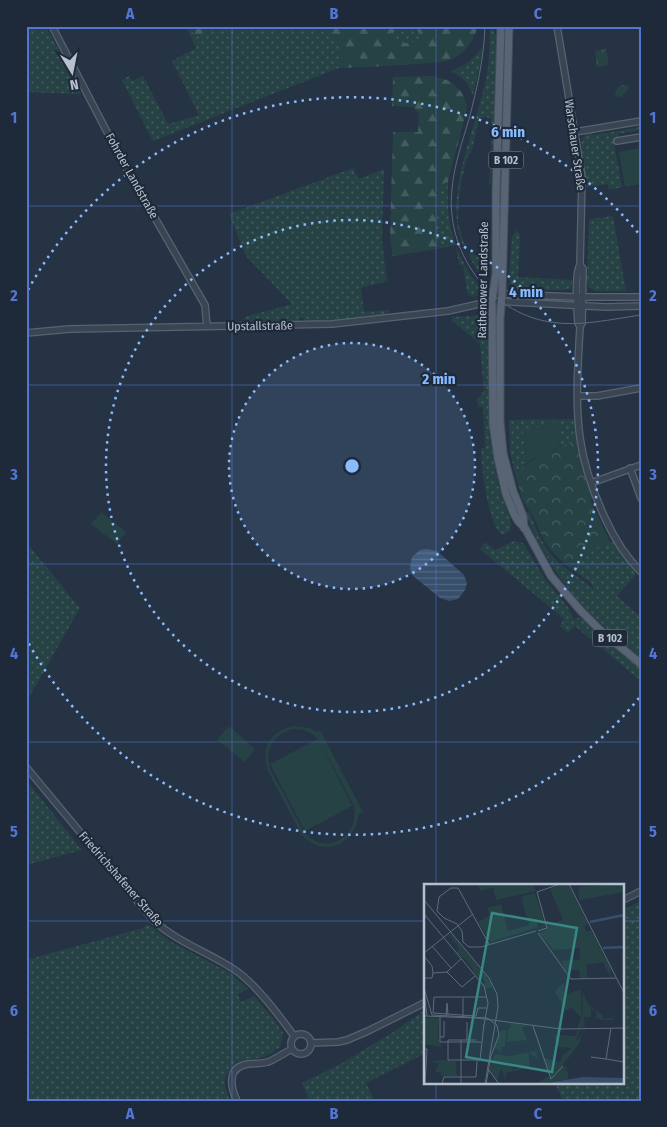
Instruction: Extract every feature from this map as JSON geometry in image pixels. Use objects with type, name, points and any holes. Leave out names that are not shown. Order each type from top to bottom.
[{"type":"main road","name":"Rathenower Landstraße","points":[[501,26],[496,273],[492,302],[494,424],[497,452],[506,494],[518,521],[524,528],[551,576],[600,630],[641,664]]},
{"type":"main road","name":"Rathenower Landstraße","points":[[509,26],[500,421],[503,453],[513,491],[523,516],[524,528]]},
{"type":"street","name":"Fohrder Landstraße","points":[[52,26],[121,159],[205,305],[208,326]]},
{"type":"street","name":"Warschauer Straße","points":[[557,26],[582,177],[580,265],[577,269],[580,297],[578,323],[580,327],[578,396],[580,437],[585,463],[599,506],[618,544],[641,572]]},
{"type":"street","points":[[575,132],[641,121]]},
{"type":"street","points":[[616,141],[641,137]]},
{"type":"street","name":"Upstallstraße","points":[[26,334],[70,329],[347,323],[448,311],[492,302],[502,298]]},
{"type":"street","points":[[502,298],[641,298]]},
{"type":"street","points":[[502,298],[580,306],[641,306]]},
{"type":"street","points":[[578,396],[597,396],[641,388]]},
{"type":"street","points":[[591,483],[641,465]]},
{"type":"street","points":[[630,468],[641,498]]},
{"type":"street","name":"Friedrichshafener Straße","points":[[26,767],[152,920],[181,941],[220,961],[244,977],[254,986],[294,1036],[300,1033],[310,1038],[309,1050],[304,1053],[297,1053],[292,1049]]},
{"type":"street","points":[[624,900],[641,891]]},
{"type":"street","name":"Friedrichshafener Straße","points":[[311,1044],[347,1040],[424,1003]]},
{"type":"street","points":[[237,1101],[232,1092],[231,1083],[232,1075],[236,1070],[244,1065],[267,1062],[292,1049],[291,1042],[294,1036]]},
{"type":"green space","points":[[26,26],[46,26],[81,94],[26,92]]},
{"type":"green space","points":[[186,26],[197,36],[209,32],[211,26],[329,26],[342,49],[339,68],[153,141],[122,80],[129,76],[132,81],[143,76],[168,124],[199,115],[172,61],[196,48]]},
{"type":"green space","points":[[186,26],[211,26],[209,32],[197,36]]},
{"type":"green space","points":[[329,26],[416,26],[388,34],[403,43],[420,42],[417,26],[478,26],[472,41],[452,59],[435,63],[339,68],[342,49]]},
{"type":"green space","points":[[417,26],[420,42],[403,43],[387,34]]},
{"type":"green space","points":[[490,26],[493,26],[497,41],[491,184],[489,185],[492,124],[491,119],[486,117],[479,119],[472,150],[467,158],[461,183],[458,223],[467,247],[465,250],[458,231],[456,210],[458,188],[462,165],[487,73]]},
{"type":"green space","points":[[482,47],[473,95],[465,81],[451,71],[468,62]]},
{"type":"green space","points":[[606,49],[609,65],[597,67],[595,51]]},
{"type":"green space","points":[[433,76],[447,80],[456,86],[462,93],[467,105],[448,182],[442,184],[434,236],[442,248],[393,256],[390,238],[393,132],[418,132],[419,115],[414,107],[392,106],[393,77]]},
{"type":"green space","points":[[622,85],[630,87],[621,97],[615,96],[617,88]]},
{"type":"green space","points":[[641,127],[641,130],[618,134],[618,138],[613,139],[622,187],[609,190],[608,184],[587,187],[581,143],[585,136],[592,132],[593,135]]},
{"type":"green space","points":[[640,148],[641,184],[625,187],[619,152]]},
{"type":"green space","points":[[353,168],[358,179],[384,169],[382,241],[387,281],[361,288],[364,312],[390,310],[387,314],[383,315],[306,322],[303,318],[299,318],[299,322],[243,320],[245,317],[292,304],[246,256],[229,214]]},
{"type":"green space","points":[[448,182],[451,230],[456,245],[442,248],[434,236],[442,183]]},
{"type":"green space","points":[[613,216],[626,291],[596,291],[589,288],[587,282],[589,219]]},
{"type":"green space","points":[[517,230],[520,235],[518,277],[572,280],[570,289],[517,290],[511,287],[509,277],[512,236]]},
{"type":"green space","points":[[488,236],[491,238],[489,271],[484,280],[469,257],[470,253],[478,256],[487,243]]},
{"type":"green space","points":[[456,247],[469,273],[480,287],[477,292],[478,296],[472,297],[467,292],[463,265],[459,265]]},
{"type":"green space","points":[[483,314],[487,317],[489,432],[498,484],[511,522],[511,527],[507,533],[502,535],[497,529],[489,508],[482,468],[481,448],[485,448],[483,407],[478,407],[476,401],[484,391],[480,344],[452,321],[452,317]]},
{"type":"green space","points":[[574,419],[578,439],[560,447],[558,422],[543,427],[523,429],[527,463],[515,473],[510,452],[509,420]]},
{"type":"green space","points":[[545,422],[558,422],[560,447],[543,452],[527,463],[522,429],[542,427]]},
{"type":"green space","points":[[578,439],[586,479],[594,498],[590,500],[609,540],[575,562],[566,565],[544,540],[534,518],[522,499],[515,473],[543,452]]},
{"type":"green space","points":[[529,511],[542,541],[551,555],[595,591],[591,583],[566,565],[575,562],[609,540],[611,543],[614,541],[626,559],[638,572],[617,596],[641,617],[641,658],[581,605],[555,571],[536,538],[525,513]]},
{"type":"green space","points":[[101,512],[126,532],[117,544],[91,524]]},
{"type":"green space","points":[[516,540],[516,542],[523,543],[545,579],[568,607],[574,620],[579,617],[584,620],[599,635],[641,669],[641,681],[575,626],[568,633],[560,626],[564,619],[480,549],[485,542],[495,550]]},
{"type":"green space","points":[[26,542],[80,608],[27,701],[29,677],[26,663]]},
{"type":"green space","points":[[229,726],[255,749],[245,762],[217,740]]},
{"type":"green space","points":[[293,726],[310,728],[317,732],[320,730],[363,812],[359,814],[351,834],[344,841],[336,845],[328,847],[319,846],[310,842],[301,834],[268,771],[265,755],[269,742],[273,736],[285,728]],"holes":[[[293,729],[304,730],[318,739],[270,764],[305,831],[352,806],[319,740],[354,806],[354,819],[351,829],[336,842],[317,842],[308,836],[301,827],[270,768],[268,757],[271,746],[277,737]]]},
{"type":"green space","points":[[27,781],[82,850],[26,865]]},
{"type":"green space","points":[[641,901],[641,1101],[563,1101],[555,1084],[624,1084],[624,910]]},
{"type":"green space","points":[[148,924],[170,941],[230,973],[248,989],[238,994],[241,1002],[254,996],[274,1019],[283,1033],[280,1047],[265,1057],[242,1060],[232,1066],[225,1078],[225,1086],[230,1101],[26,1101],[26,960],[143,928]]},
{"type":"green space","points":[[424,1010],[424,1054],[366,1083],[375,1101],[310,1101],[302,1083],[337,1066],[395,1031]]},
{"type":"water","points":[[420,550],[437,551],[464,575],[467,583],[465,590],[458,599],[449,601],[440,598],[412,575],[410,568],[412,557]]},
{"type":"tram line","points":[[485,26],[482,62],[469,119],[456,163],[452,189],[452,212],[456,235],[464,256],[475,275],[490,292],[508,306],[528,316],[550,322],[573,324],[641,315]]}]
